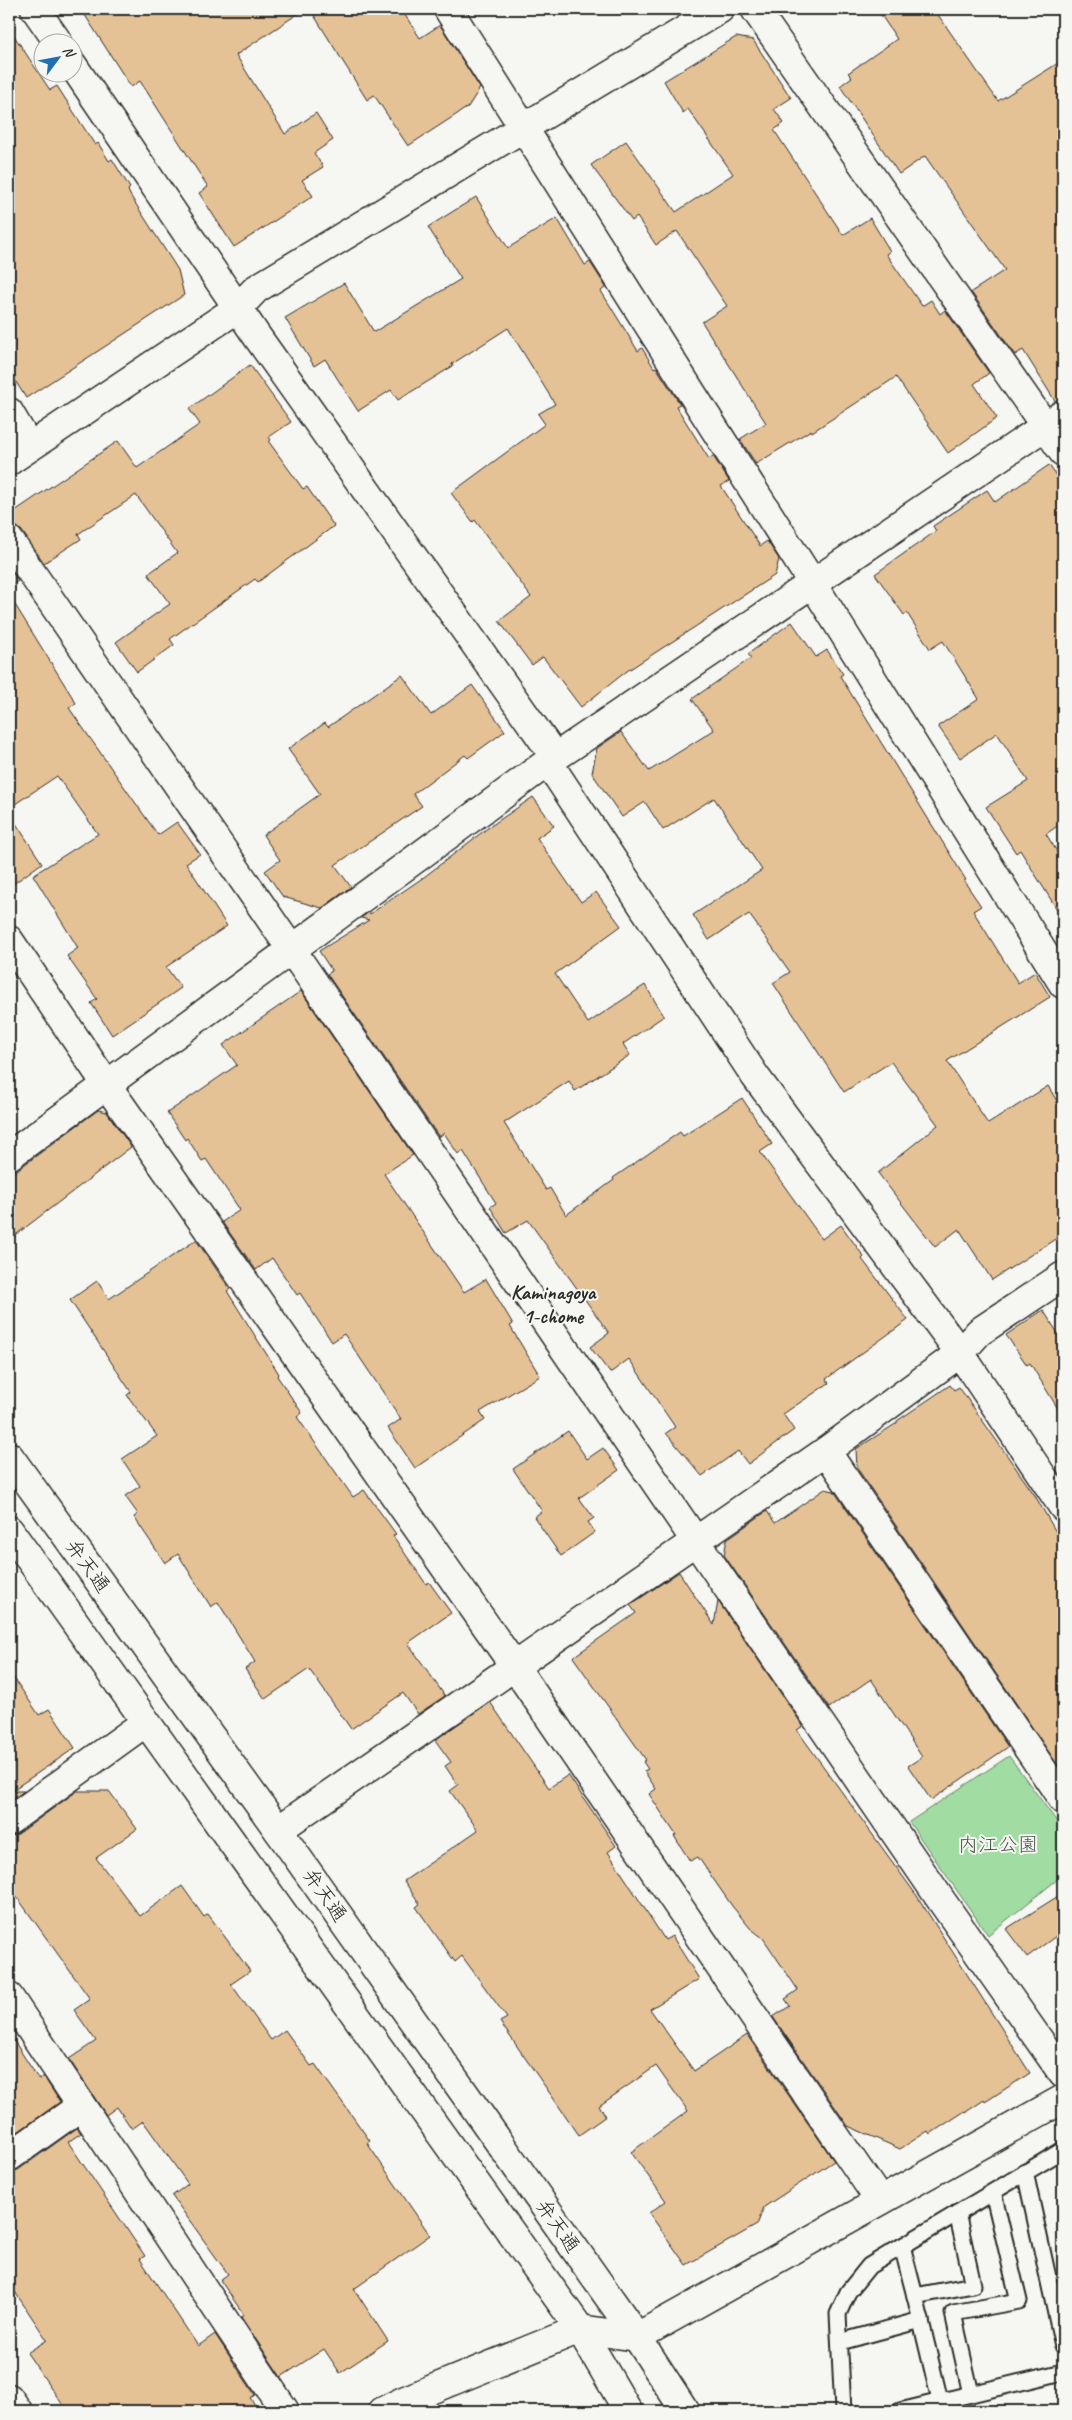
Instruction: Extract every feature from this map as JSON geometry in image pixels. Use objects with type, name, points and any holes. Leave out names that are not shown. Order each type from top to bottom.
[{"type":"street","points":[[35,9],[51,32]]},
{"type":"street","points":[[448,9],[813,584],[1063,984]]},
{"type":"street","points":[[9,412],[19,454],[238,308],[256,289],[720,9]]},
{"type":"street","points":[[755,9],[1054,420],[1063,452]]},
{"type":"street","points":[[82,79],[238,308],[552,759],[755,1076],[960,1353],[1063,1507]]},
{"type":"street","points":[[9,1156],[552,759],[1054,420]]},
{"type":"street","points":[[9,540],[291,949],[695,1542],[1063,2074]]},
{"type":"street","points":[[9,940],[106,1084],[515,1667],[880,2201]]},
{"type":"street","points":[[278,1830],[826,1452],[960,1353],[979,1332],[1063,1276]]},
{"type":"street","points":[[826,1452],[1063,1800]]},
{"type":"street","name":"弁天通","points":[[9,1456],[278,1830],[637,2337],[685,2411]]},
{"type":"street","name":"弁天通","points":[[9,1530],[580,2328],[628,2411]]},
{"type":"street","points":[[9,1821],[146,1722]]},
{"type":"street","points":[[9,1997],[285,2411]]},
{"type":"street","points":[[383,2411],[580,2328],[637,2337],[1063,2099]]},
{"type":"street","points":[[9,2158],[81,2106]]},
{"type":"street","points":[[9,2398],[18,2411]]},
{"type":"lane","points":[[843,2411],[838,2314],[848,2292],[869,2266],[1063,2150]]},
{"type":"lane","points":[[1026,2172],[1063,2346]]},
{"type":"lane","points":[[971,2394],[952,2313],[1019,2301],[993,2192]]},
{"type":"lane","points":[[916,2296],[973,2285],[957,2213]]},
{"type":"lane","points":[[902,2246],[916,2296],[940,2402]]},
{"type":"lane","points":[[840,2342],[921,2320]]},
{"type":"lane","points":[[900,2411],[1063,2372]]},
{"type":"green space","name":"内江公園","points":[[1009,1756],[1063,1830],[1063,1875],[988,1935],[909,1822]]},
{"type":"building","points":[[81,9],[305,9],[236,55],[285,134],[316,113],[333,140],[314,153],[323,167],[302,180],[313,196],[234,247],[199,193],[208,187],[140,81],[131,87]]},
{"type":"building","points":[[310,9],[401,9],[420,38],[440,25],[480,88],[468,107],[408,146],[374,95],[367,100]]},
{"type":"building","points":[[877,9],[934,9],[998,101],[1063,60],[1063,399],[1055,401],[1023,350],[1015,355],[971,292],[1005,270],[925,156],[899,174],[840,86],[852,77],[848,73],[897,39]]},
{"type":"building","points":[[9,28],[32,63],[32,82],[45,82],[50,90],[57,86],[95,145],[98,143],[109,161],[112,159],[130,188],[128,190],[130,195],[178,270],[184,295],[26,398],[9,371]]},
{"type":"building","points":[[736,37],[753,40],[791,98],[774,109],[784,123],[774,130],[843,235],[870,218],[890,251],[886,254],[922,306],[931,300],[940,314],[945,310],[989,373],[974,384],[997,418],[948,453],[896,377],[812,432],[811,430],[756,464],[740,439],[766,423],[702,322],[727,306],[677,231],[656,245],[637,217],[632,221],[591,165],[626,141],[676,212],[733,174],[688,109],[683,113],[664,81]]},
{"type":"building","points":[[476,197],[508,248],[557,218],[585,265],[590,262],[606,287],[601,291],[638,351],[642,348],[654,368],[656,367],[680,404],[676,406],[709,459],[713,456],[729,481],[721,486],[760,546],[767,541],[779,559],[775,575],[627,671],[581,707],[543,657],[532,665],[499,621],[531,597],[475,520],[473,522],[451,493],[545,424],[538,414],[555,404],[508,328],[452,364],[453,366],[398,400],[391,390],[358,411],[325,359],[314,366],[285,318],[344,283],[374,332],[461,279],[428,227]]},
{"type":"building","points":[[250,365],[291,422],[269,437],[271,440],[269,442],[303,489],[307,487],[334,526],[258,582],[255,579],[170,639],[174,645],[137,672],[116,642],[170,604],[148,574],[177,553],[136,495],[78,534],[81,539],[44,563],[22,531],[16,526],[9,525],[9,515],[118,441],[137,468],[200,424],[189,409]]},
{"type":"building","points":[[1049,465],[1063,486],[1063,822],[1046,834],[1063,861],[1063,919],[1020,850],[1016,853],[986,807],[1028,781],[997,733],[960,758],[938,726],[979,699],[943,641],[930,649],[907,613],[904,615],[875,574],[936,531],[933,526],[987,490],[995,502]]},
{"type":"building","points":[[9,567],[18,581],[9,587]]},
{"type":"building","points":[[9,595],[76,703],[69,708],[158,835],[177,822],[200,854],[186,863],[227,926],[166,967],[181,988],[112,1035],[91,1003],[97,999],[67,956],[78,948],[33,875],[98,834],[57,776],[9,808]]},
{"type":"building","points":[[792,622],[816,657],[827,650],[843,674],[840,676],[981,906],[973,911],[1018,983],[1035,972],[1050,997],[947,1061],[988,1124],[1048,1086],[1063,1111],[1063,1234],[992,1280],[959,1229],[935,1247],[878,1173],[938,1125],[891,1062],[844,1092],[773,983],[790,972],[749,914],[709,940],[693,915],[762,870],[714,798],[663,830],[645,802],[622,817],[592,773],[597,748],[621,732],[649,771],[714,730],[692,699],[751,658],[748,654]]},
{"type":"building","points":[[402,675],[431,715],[472,685],[505,731],[468,758],[465,755],[413,794],[422,806],[335,865],[351,887],[322,908],[283,897],[265,871],[280,860],[263,835],[320,794],[288,749],[325,723],[328,727]]},
{"type":"building","points":[[533,797],[554,826],[537,838],[581,902],[596,892],[621,926],[555,974],[588,1023],[645,985],[664,1016],[623,1044],[630,1055],[575,1091],[569,1081],[504,1123],[546,1190],[550,1188],[566,1215],[614,1180],[613,1178],[680,1132],[683,1136],[742,1098],[772,1144],[760,1152],[822,1239],[841,1225],[864,1257],[862,1259],[908,1320],[826,1379],[829,1383],[783,1414],[794,1430],[748,1464],[738,1451],[702,1476],[666,1433],[675,1427],[629,1359],[610,1373],[590,1347],[609,1333],[528,1220],[506,1233],[490,1207],[496,1203],[463,1151],[458,1154],[444,1133],[439,1137],[327,974],[332,971],[319,951],[369,920],[361,918],[369,912],[370,914],[424,877],[485,830]]},
{"type":"building","points":[[9,813],[42,863],[9,887]]},
{"type":"building","points":[[301,991],[413,1155],[384,1174],[464,1292],[486,1279],[513,1324],[510,1326],[540,1376],[480,1412],[485,1420],[415,1468],[388,1428],[401,1419],[344,1334],[332,1342],[300,1293],[297,1295],[272,1258],[256,1270],[222,1222],[240,1210],[206,1159],[202,1161],[167,1113],[237,1065],[223,1045]]},
{"type":"building","points":[[98,1110],[107,1112],[131,1147],[9,1240],[9,1176]]},
{"type":"building","points":[[196,1240],[230,1289],[227,1291],[279,1374],[277,1376],[302,1413],[297,1417],[353,1497],[364,1490],[396,1534],[393,1536],[426,1584],[429,1582],[451,1613],[408,1643],[445,1696],[418,1714],[403,1693],[351,1729],[309,1669],[265,1699],[245,1669],[255,1662],[218,1602],[211,1607],[178,1554],[165,1563],[134,1517],[138,1514],[125,1496],[140,1486],[122,1459],[157,1436],[127,1395],[131,1392],[70,1300],[97,1281],[109,1299]]},
{"type":"building","points":[[1043,1310],[1063,1341],[1063,1417],[1030,1363],[1027,1365],[1006,1335]]},
{"type":"building","points":[[950,1385],[954,1390],[959,1387],[1034,1494],[1063,1544],[1063,1773],[857,1468],[856,1449],[897,1423],[897,1421]]},
{"type":"building","points":[[568,1431],[587,1459],[603,1448],[619,1470],[579,1498],[594,1518],[588,1522],[595,1532],[561,1556],[534,1517],[542,1511],[513,1469]]},
{"type":"building","points":[[825,1489],[834,1491],[1008,1747],[931,1800],[908,1766],[922,1757],[871,1679],[829,1708],[724,1555],[727,1539],[767,1511],[775,1523]]},
{"type":"building","points":[[679,1572],[714,1625],[718,1601],[803,1726],[797,1730],[917,1896],[1030,2073],[985,2102],[984,2100],[930,2134],[928,2131],[900,2149],[848,2126],[773,2017],[790,2006],[785,1999],[798,1990],[763,1938],[750,1928],[732,1906],[698,1857],[690,1861],[674,1836],[676,1835],[649,1794],[656,1789],[644,1771],[648,1769],[643,1762],[646,1760],[573,1657],[636,1613],[630,1605]]},
{"type":"building","points":[[9,1671],[39,1715],[49,1709],[75,1748],[11,1791],[24,1791],[9,1802]]},
{"type":"building","points":[[490,1702],[549,1788],[568,1775],[616,1846],[608,1852],[665,1940],[672,1936],[699,1979],[650,2009],[694,2071],[747,2035],[834,2161],[764,2207],[757,2225],[686,2265],[649,2213],[666,2201],[631,2152],[688,2111],[656,2066],[599,2106],[606,2116],[579,2135],[500,2022],[507,2018],[462,1956],[455,1962],[416,1907],[420,1904],[404,1881],[478,1830],[450,1791],[458,1785],[445,1766],[451,1762],[435,1740]]},
{"type":"building","points":[[77,1791],[109,1791],[137,1829],[96,1858],[140,1916],[182,1886],[204,1917],[208,1914],[250,1971],[231,1984],[271,2040],[285,2030],[311,2066],[315,2064],[370,2141],[367,2143],[430,2235],[354,2289],[388,2341],[340,2373],[324,2349],[281,2377],[241,2317],[244,2315],[220,2280],[228,2274],[172,2196],[188,2184],[143,2121],[132,2129],[117,2107],[106,2115],[69,2059],[96,2041],[74,2010],[90,1999],[9,1886],[9,1836],[18,1834]]},
{"type":"building","points":[[1063,1893],[1063,1931],[1027,1957],[1006,1929]]},
{"type":"building","points":[[9,2033],[39,2080],[44,2077],[60,2102],[9,2138]]},
{"type":"building","points":[[77,2128],[81,2133],[68,2142],[145,2256],[140,2259],[198,2346],[215,2334],[255,2395],[250,2398],[260,2411],[67,2411],[27,2353],[47,2340],[9,2283],[9,2172],[18,2170]]},
{"type":"district","name":"Kaminagoya 1-chome","points":[[553,1304]]}]
